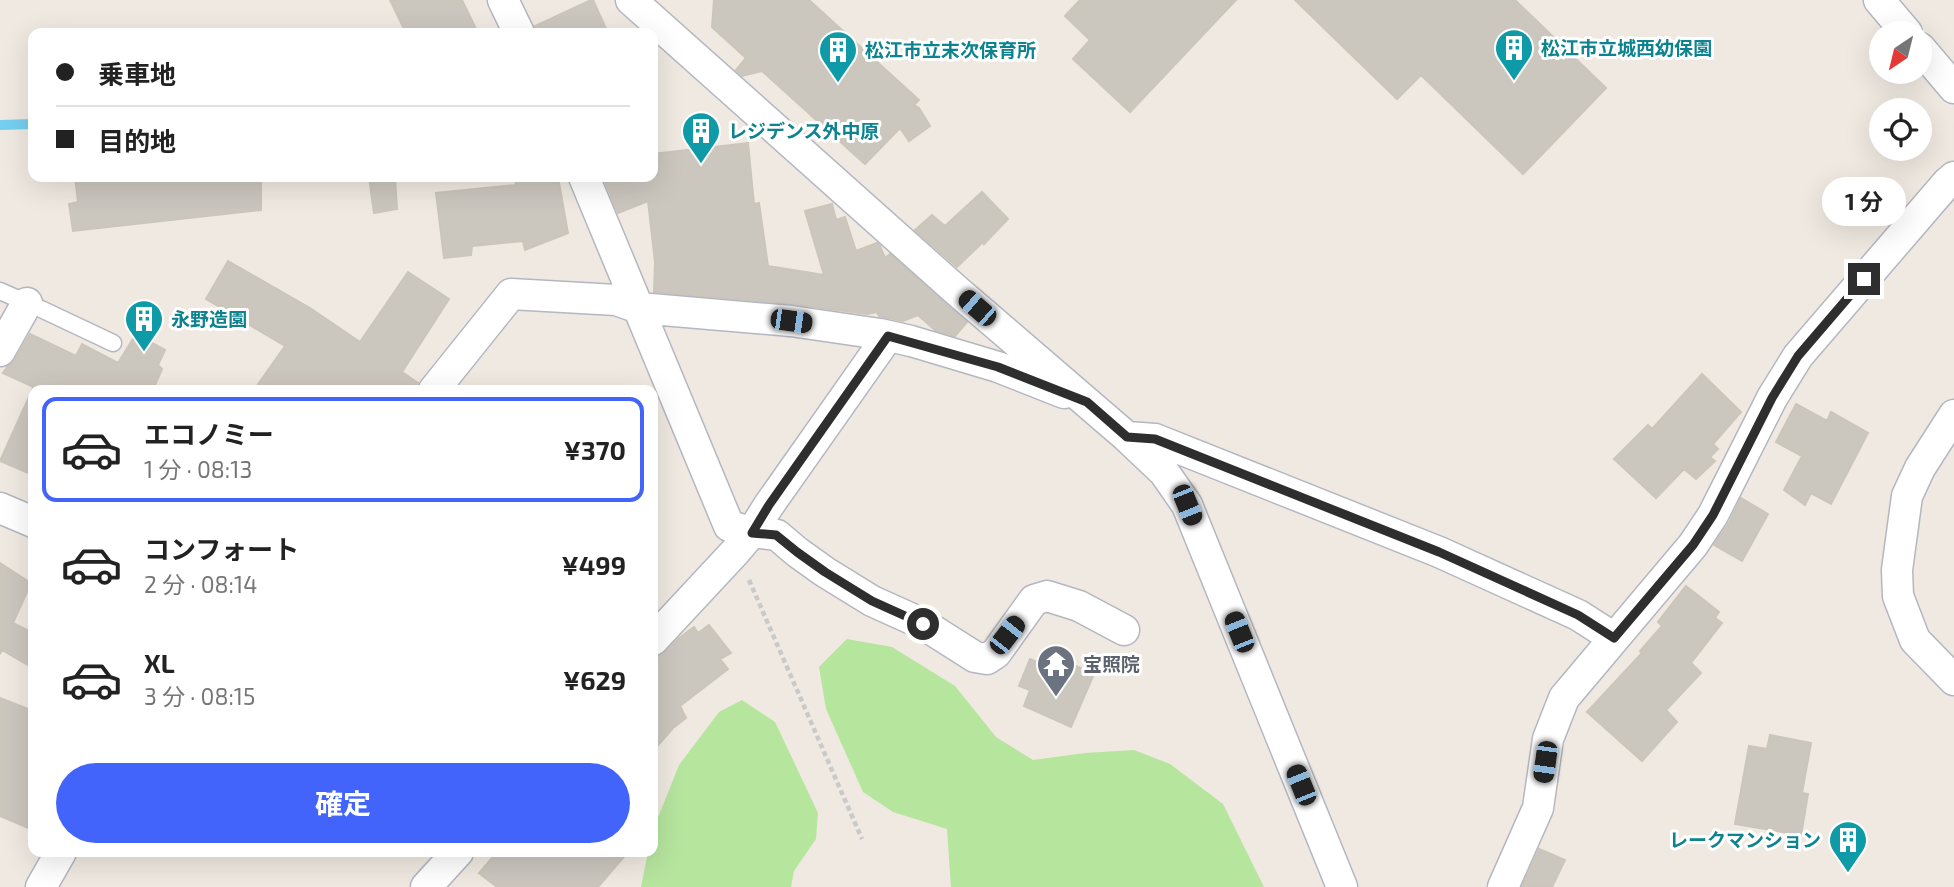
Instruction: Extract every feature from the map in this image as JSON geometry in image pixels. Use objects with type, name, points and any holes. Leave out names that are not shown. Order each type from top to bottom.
[{"type":"street","points":[[503,0],[517,28]]},
{"type":"street","points":[[631,0],[1164,472],[1187,505],[1342,887]]},
{"type":"street","points":[[1879,0],[1897,21]]},
{"type":"street","points":[[1932,62],[1954,88]]},
{"type":"street","points":[[1503,887],[1538,808],[1548,739],[1564,698],[1693,545],[1713,515],[1772,398],[1798,356],[1954,177]]},
{"type":"street","points":[[586,182],[730,526],[752,533],[776,535],[825,572],[872,601],[923,624],[975,657],[987,659],[996,653],[1034,600],[1047,596],[1079,606],[1124,630]]},
{"type":"street","points":[[438,385],[511,294],[615,300],[639,308],[791,321],[888,336],[998,367],[1087,402]]},
{"type":"street","points":[[0,352],[27,303]]},
{"type":"street","points":[[658,635],[752,533],[888,336]]},
{"type":"street","points":[[1954,415],[1920,468],[1907,496],[1897,570],[1898,596],[1915,640],[1954,680]]},
{"type":"street","points":[[1127,437],[1155,439],[1439,552],[1578,615],[1614,638]]},
{"type":"street","points":[[0,508],[28,520]]},
{"type":"street","points":[[41,887],[58,857]]},
{"type":"street","points":[[426,887],[453,857]]},
{"type":"lane","points":[[0,291],[113,343]]},
{"type":"path","points":[[764,612],[862,839]]},
{"type":"green space","points":[[847,639],[892,647],[955,686],[996,737],[1033,760],[1134,750],[1170,764],[1223,804],[1264,887],[951,887],[947,829],[893,812],[863,792],[826,709],[819,667]]},
{"type":"green space","points":[[742,700],[775,722],[818,813],[816,839],[794,871],[791,887],[641,887],[647,857],[658,857],[658,818],[679,765],[719,712]]},
{"type":"building","points":[[390,0],[462,0],[476,28],[404,28]]},
{"type":"building","points":[[593,0],[606,28],[535,28]]},
{"type":"building","name":"松江市立末次保育所","points":[[714,0],[809,0],[919,100],[914,105],[919,108],[930,126],[909,141],[900,128],[865,164],[762,71],[742,76],[736,70],[746,58],[712,27]]},
{"type":"building","points":[[1080,0],[1236,0],[1130,112],[1073,59],[1090,40],[1065,16]]},
{"type":"building","name":"松江市立城西幼保園","points":[[1295,0],[1515,0],[1606,88],[1523,174],[1421,75],[1397,99]]},
{"type":"building","points":[[748,143],[754,204],[759,203],[768,266],[824,275],[805,211],[832,204],[836,220],[845,217],[856,251],[877,243],[885,258],[890,254],[967,322],[955,336],[935,330],[918,315],[903,321],[879,316],[877,312],[867,314],[792,304],[654,292],[655,262],[648,201],[618,213],[605,182],[658,182],[658,153]]},
{"type":"building","points":[[76,182],[261,182],[261,210],[73,231],[69,204],[78,202]]},
{"type":"building","points":[[370,182],[395,182],[397,209],[374,213]]},
{"type":"building","points":[[516,182],[559,182],[568,233],[525,250],[523,241],[472,246],[471,255],[444,258],[436,193],[516,185]]},
{"type":"building","points":[[982,192],[1008,219],[957,267],[915,230],[932,215],[945,226]]},
{"type":"building","points":[[228,261],[310,308],[360,342],[408,272],[449,299],[402,372],[418,385],[258,385],[285,346],[206,299]]},
{"type":"building","points":[[30,334],[76,356],[82,344],[118,363],[136,334],[165,350],[158,365],[162,369],[155,385],[29,385],[3,373],[15,360]]},
{"type":"building","points":[[1702,374],[1741,412],[1713,444],[1718,449],[1710,457],[1715,461],[1696,479],[1684,469],[1656,498],[1614,459],[1648,425],[1652,429]]},
{"type":"building","points":[[28,399],[28,473],[0,461]]},
{"type":"building","points":[[1796,404],[1827,421],[1831,412],[1868,433],[1831,504],[1811,493],[1805,505],[1784,490],[1802,456],[1776,442]]},
{"type":"building","points":[[1741,498],[1768,514],[1742,561],[1714,545]]},
{"type":"building","points":[[0,563],[28,581],[28,590],[13,623],[28,630],[28,665],[2,650],[0,654]]},
{"type":"building","points":[[1686,586],[1719,612],[1715,618],[1722,623],[1691,663],[1701,673],[1666,710],[1677,722],[1642,761],[1587,712],[1642,653],[1640,651],[1662,626],[1658,622]]},
{"type":"building","points":[[709,625],[731,653],[720,659],[728,669],[680,706],[686,718],[658,745],[658,656],[694,627],[698,633]]},
{"type":"building","name":"宝照院","points":[[1049,654],[1094,674],[1071,727],[1024,706],[1030,690],[1019,686],[1030,659],[1045,665]]},
{"type":"building","points":[[0,698],[28,709],[28,828],[0,816]]},
{"type":"building","points":[[1770,735],[1811,743],[1802,793],[1808,794],[1801,835],[1735,824],[1749,746],[1767,749]]},
{"type":"building","points":[[1539,849],[1565,860],[1552,887],[1522,887]]},
{"type":"building","points":[[493,857],[624,857],[598,887],[497,887],[479,873]]},
{"type":"waterway","points":[[0,125],[28,124]]},
{"type":"place","name":"松江市立城西幼保園","points":[[1514,82]]},
{"type":"place","name":"松江市立末次保育所","points":[[838,84]]},
{"type":"place","name":"レジデンス外中原","points":[[701,165]]},
{"type":"place","name":"永野造園","points":[[144,353]]},
{"type":"place","name":"宝照院","points":[[1056,698]]},
{"type":"place","name":"レークマンション","points":[[1848,874]]},
{"type":"route","points":[[923,624],[872,601],[825,572],[776,535],[752,533],[888,336],[998,367],[1087,402],[1127,437],[1155,439],[1439,552],[1578,615],[1614,638],[1693,545],[1713,515],[1772,398],[1798,356],[1864,279]]}]
